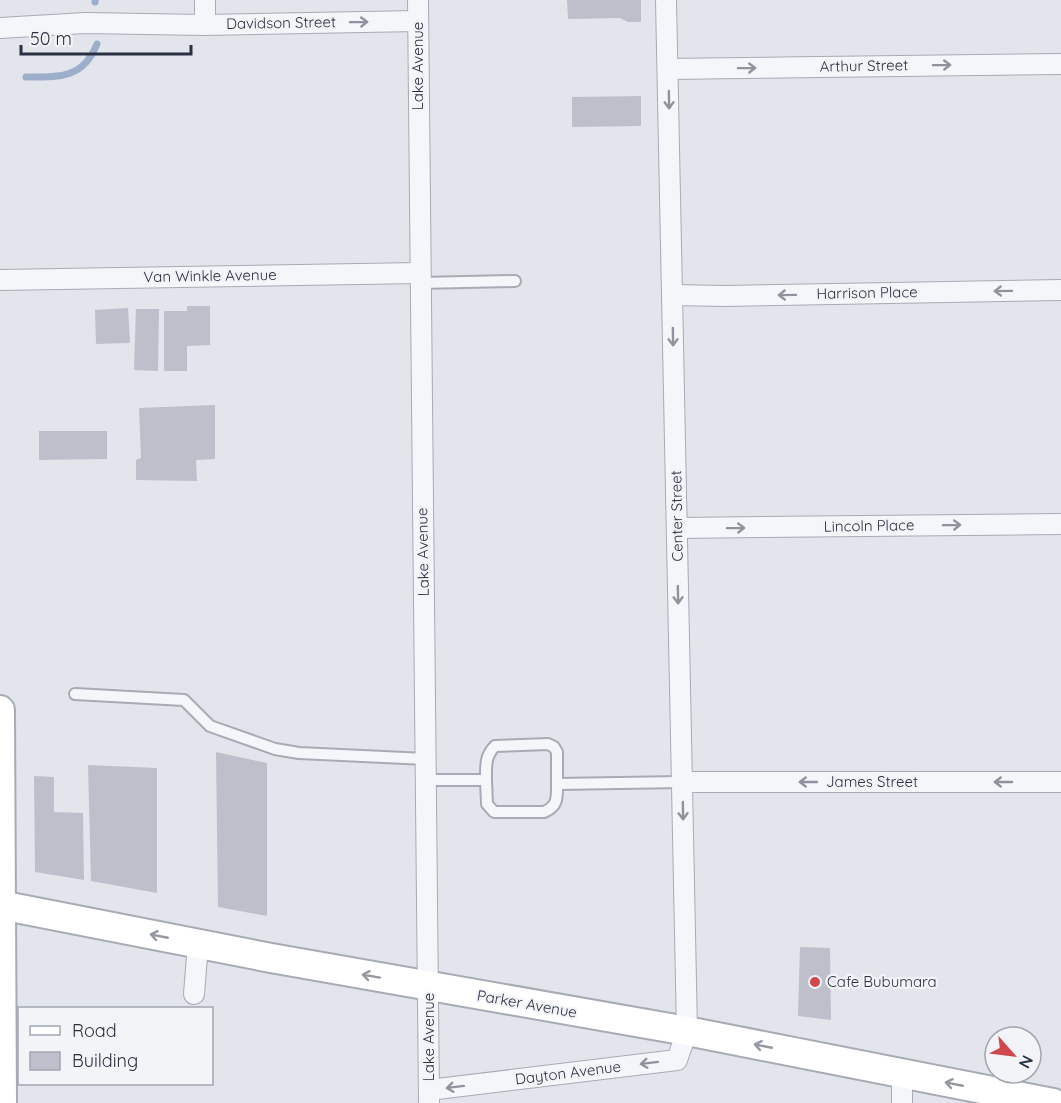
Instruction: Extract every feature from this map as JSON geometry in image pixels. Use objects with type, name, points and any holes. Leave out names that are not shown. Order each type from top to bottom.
[{"type":"street","points":[[205,0],[205,25]]},
{"type":"street","name":"Lake Avenue","points":[[418,0],[429,1096]]},
{"type":"street","name":"Center Street","points":[[666,0],[687,1031]]},
{"type":"street","name":"Davidson Street","points":[[0,28],[85,23],[205,25],[418,21]]},
{"type":"street","name":"Arthur Street","points":[[668,69],[1061,64]]},
{"type":"street","name":"Van Winkle Avenue","points":[[0,279],[419,278]]},
{"type":"street","name":"Harrison Place","points":[[672,295],[1061,290]]},
{"type":"street","name":"Lincoln Place","points":[[677,528],[1061,524]]},
{"type":"street","points":[[0,710],[2,1103]]},
{"type":"street","name":"James Street","points":[[682,782],[1061,782]]},
{"type":"street","name":"Parker Avenue","points":[[1,906],[429,987],[687,1031],[1053,1103]]},
{"type":"street","points":[[194,994],[198,944]]},
{"type":"street","name":"Dayton Avenue","points":[[429,1096],[677,1060],[687,1031]]},
{"type":"street","points":[[902,1074],[902,1103]]},
{"type":"lane","points":[[419,278],[515,281]]},
{"type":"lane","points":[[75,694],[184,699],[210,726],[275,749],[299,753],[426,759]]},
{"type":"lane","points":[[548,744],[557,752],[556,802],[544,812],[494,812],[487,804],[486,780],[487,758],[489,751],[495,746],[548,744]]},
{"type":"lane","points":[[426,780],[486,780]]},
{"type":"lane","points":[[557,784],[682,782]]},
{"type":"building","points":[[567,0],[641,0],[641,22],[628,22],[620,18],[568,19]]},
{"type":"building","points":[[641,96],[641,126],[572,127],[572,97]]},
{"type":"building","points":[[187,306],[210,306],[210,345],[187,346],[187,371],[164,371],[164,311],[187,311]]},
{"type":"building","points":[[128,308],[130,343],[96,344],[95,310]]},
{"type":"building","points":[[136,309],[159,309],[158,371],[134,370]]},
{"type":"building","points":[[215,405],[215,459],[196,460],[197,481],[136,480],[136,460],[141,458],[139,408]]},
{"type":"building","points":[[39,431],[107,431],[107,459],[39,460]]},
{"type":"building","points":[[216,752],[267,763],[267,916],[218,907]]},
{"type":"building","points":[[88,765],[157,768],[157,893],[91,881]]},
{"type":"building","points":[[34,776],[54,777],[54,812],[83,813],[84,880],[35,872]]},
{"type":"building","name":"Cafe Bubumara","points":[[800,947],[830,948],[831,1020],[798,1016]]},
{"type":"waterway","points":[[26,77],[69,74],[85,64],[97,44]]},
{"type":"place","name":"Cafe Bubumara","points":[[815,982]]}]
